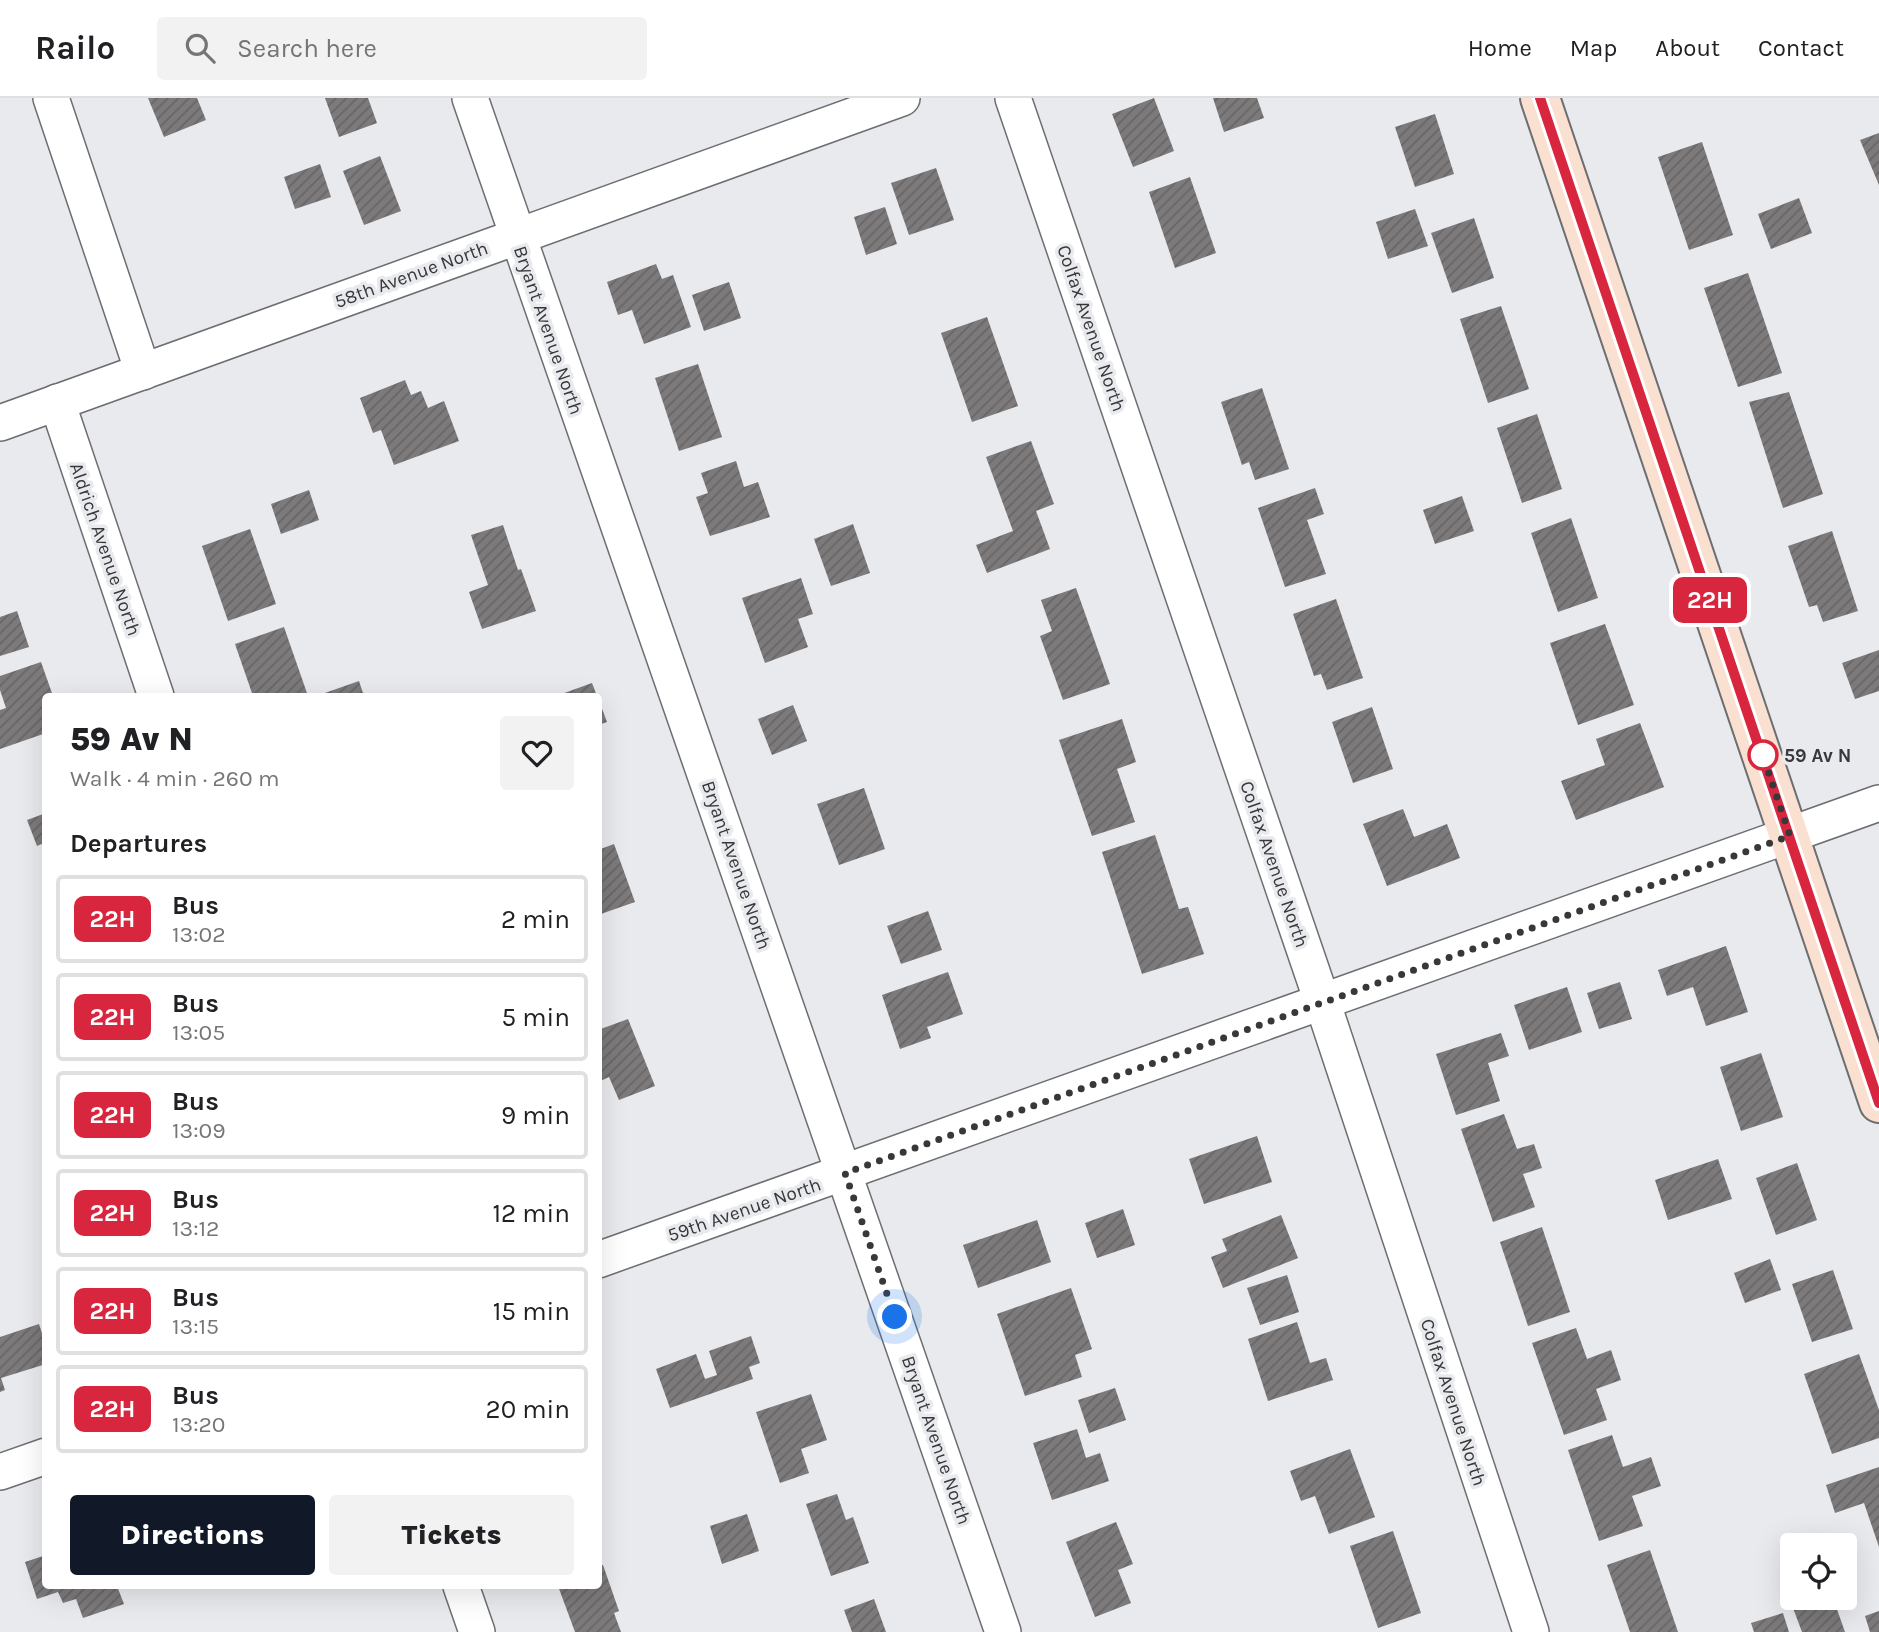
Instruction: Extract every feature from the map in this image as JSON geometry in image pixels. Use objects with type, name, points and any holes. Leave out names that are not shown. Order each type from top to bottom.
[{"type":"street","points":[[51,98],[143,372]]},
{"type":"street","name":"Bryant Avenue North","points":[[470,98],[1003,1632]]},
{"type":"street","name":"58th Avenue North","points":[[0,423],[902,98]]},
{"type":"street","name":"Colfax Avenue North","points":[[1013,98],[1322,1001],[1531,1632]]},
{"type":"street","points":[[1540,98],[1879,1103]]},
{"type":"street","name":"Aldrich Avenue North","points":[[57,402],[155,693]]},
{"type":"street","name":"59th Avenue North","points":[[602,1259],[1879,803]]},
{"type":"street","points":[[0,1472],[42,1457]]},
{"type":"street","points":[[462,1589],[477,1632]]},
{"type":"building","points":[[148,98],[197,98],[206,120],[164,137]]},
{"type":"building","points":[[325,98],[368,98],[377,123],[339,137]]},
{"type":"building","points":[[1154,98],[1174,151],[1133,167],[1112,114]]},
{"type":"building","points":[[1213,98],[1257,98],[1264,118],[1224,132]]},
{"type":"building","points":[[1435,114],[1454,174],[1415,187],[1395,127]]},
{"type":"building","points":[[1879,133],[1879,185],[1860,140]]},
{"type":"building","points":[[1702,142],[1733,235],[1689,250],[1658,157]]},
{"type":"building","points":[[380,156],[401,211],[364,225],[343,171]]},
{"type":"building","points":[[320,164],[331,197],[295,209],[284,177]]},
{"type":"building","points":[[936,168],[954,220],[909,235],[891,183]]},
{"type":"building","points":[[1190,177],[1216,253],[1175,268],[1149,192]]},
{"type":"building","points":[[1799,198],[1812,233],[1771,249],[1758,214]]},
{"type":"building","points":[[885,207],[897,244],[866,255],[854,217]]},
{"type":"building","points":[[1415,209],[1428,246],[1388,259],[1376,222]]},
{"type":"building","points":[[1474,218],[1494,278],[1452,293],[1431,233]]},
{"type":"building","points":[[656,264],[662,279],[673,275],[691,327],[644,344],[632,310],[618,315],[607,282]]},
{"type":"building","points":[[1748,273],[1782,373],[1738,387],[1704,288]]},
{"type":"building","points":[[729,282],[741,318],[704,331],[692,295]]},
{"type":"building","points":[[1501,306],[1529,389],[1488,403],[1460,319]]},
{"type":"building","points":[[987,317],[1018,406],[972,422],[941,333]]},
{"type":"building","points":[[698,364],[722,437],[679,451],[655,378]]},
{"type":"building","points":[[405,380],[411,395],[421,391],[428,408],[444,401],[459,441],[394,465],[381,430],[373,433],[360,398]]},
{"type":"building","points":[[1262,388],[1289,469],[1255,480],[1249,462],[1242,465],[1221,402]]},
{"type":"building","points":[[1789,392],[1823,494],[1783,508],[1749,402]]},
{"type":"building","points":[[1537,414],[1562,489],[1522,503],[1497,428]]},
{"type":"building","points":[[1031,441],[1054,504],[1036,511],[1050,549],[987,573],[976,545],[1013,531],[986,457]]},
{"type":"building","points":[[736,461],[744,487],[758,482],[770,517],[710,536],[696,497],[708,493],[701,473]]},
{"type":"building","points":[[1315,488],[1324,514],[1307,520],[1326,574],[1285,587],[1258,508]]},
{"type":"building","points":[[309,490],[319,520],[281,534],[271,504]]},
{"type":"building","points":[[1462,496],[1474,531],[1435,544],[1423,510]]},
{"type":"building","points":[[1571,518],[1598,598],[1558,612],[1531,533]]},
{"type":"building","points":[[853,524],[870,573],[831,586],[814,539]]},
{"type":"building","points":[[503,525],[518,570],[521,569],[536,611],[482,629],[469,592],[488,585],[471,535]]},
{"type":"building","points":[[250,529],[276,604],[228,621],[202,546]]},
{"type":"building","points":[[1832,531],[1858,611],[1823,622],[1817,605],[1809,607],[1788,546]]},
{"type":"building","points":[[801,578],[813,614],[798,619],[808,647],[765,663],[742,598]]},
{"type":"building","points":[[1076,588],[1110,684],[1063,700],[1040,636],[1052,631],[1041,600]]},
{"type":"building","points":[[1336,599],[1363,678],[1327,690],[1321,674],[1314,676],[1293,614]]},
{"type":"building","points":[[17,611],[29,647],[0,656],[0,617]]},
{"type":"building","points":[[1605,624],[1634,705],[1578,725],[1550,643]]},
{"type":"building","points":[[284,627],[307,693],[252,693],[235,644]]},
{"type":"building","points":[[1879,650],[1879,691],[1855,699],[1842,663]]},
{"type":"building","points":[[41,662],[52,693],[42,693],[42,734],[0,749],[0,710],[6,708],[0,690],[0,676]]},
{"type":"building","points":[[359,681],[363,693],[325,693]]},
{"type":"building","points":[[592,683],[596,693],[564,693]]},
{"type":"building","points":[[793,705],[807,741],[772,755],[758,719]]},
{"type":"building","points":[[1372,707],[1393,769],[1353,783],[1332,722]]},
{"type":"building","points":[[602,709],[607,722],[602,724]]},
{"type":"building","points":[[1122,719],[1136,762],[1117,769],[1135,822],[1092,836],[1059,740]]},
{"type":"building","points":[[1640,723],[1664,787],[1576,820],[1561,781],[1605,765],[1596,739]]},
{"type":"building","points":[[864,788],[885,849],[839,865],[817,804]]},
{"type":"building","points":[[1403,809],[1414,837],[1447,824],[1460,858],[1387,886],[1363,824]]},
{"type":"building","points":[[42,814],[42,844],[37,846],[27,820]]},
{"type":"building","points":[[1155,835],[1179,909],[1188,907],[1204,954],[1142,974],[1102,852]]},
{"type":"building","points":[[614,844],[635,902],[602,914],[602,848]]},
{"type":"building","points":[[928,911],[942,950],[901,964],[887,926]]},
{"type":"building","points":[[1726,946],[1748,1012],[1706,1026],[1693,987],[1667,996],[1658,970]]},
{"type":"building","points":[[948,972],[963,1014],[927,1027],[931,1038],[900,1049],[882,995]]},
{"type":"building","points":[[1620,982],[1632,1019],[1599,1029],[1587,993]]},
{"type":"building","points":[[1567,987],[1582,1032],[1529,1050],[1514,1005]]},
{"type":"building","points":[[628,1019],[655,1086],[619,1100],[609,1077],[602,1080],[602,1029]]},
{"type":"building","points":[[1501,1033],[1509,1056],[1488,1063],[1500,1101],[1456,1115],[1436,1054]]},
{"type":"building","points":[[1761,1053],[1783,1117],[1741,1131],[1720,1067]]},
{"type":"building","points":[[1504,1114],[1517,1149],[1534,1144],[1542,1168],[1523,1174],[1535,1207],[1493,1222],[1461,1129]]},
{"type":"building","points":[[1257,1136],[1272,1182],[1204,1204],[1189,1159]]},
{"type":"building","points":[[1718,1159],[1732,1199],[1668,1220],[1655,1180]]},
{"type":"building","points":[[1797,1163],[1817,1220],[1776,1235],[1756,1178]]},
{"type":"building","points":[[1123,1209],[1135,1245],[1097,1258],[1085,1223]]},
{"type":"building","points":[[1281,1215],[1298,1258],[1223,1288],[1211,1257],[1227,1251],[1222,1239]]},
{"type":"building","points":[[1037,1220],[1051,1262],[978,1288],[963,1245]]},
{"type":"building","points":[[1542,1227],[1570,1312],[1528,1326],[1500,1242]]},
{"type":"building","points":[[1770,1259],[1781,1290],[1745,1303],[1734,1273]]},
{"type":"building","points":[[1833,1270],[1853,1329],[1812,1342],[1792,1284]]},
{"type":"building","points":[[1287,1275],[1299,1312],[1260,1325],[1247,1288]]},
{"type":"building","points":[[1071,1288],[1092,1349],[1075,1355],[1082,1377],[1025,1396],[997,1314]]},
{"type":"building","points":[[1297,1322],[1310,1363],[1326,1358],[1333,1380],[1268,1401],[1248,1339]]},
{"type":"building","points":[[39,1324],[42,1333],[42,1365],[1,1378],[5,1390],[0,1392],[0,1337]]},
{"type":"building","points":[[1576,1328],[1587,1359],[1611,1350],[1621,1380],[1596,1389],[1607,1420],[1564,1435],[1532,1343]]},
{"type":"building","points":[[751,1336],[760,1363],[749,1367],[753,1379],[670,1408],[656,1369],[696,1354],[705,1379],[717,1375],[709,1351]]},
{"type":"building","points":[[1859,1354],[1879,1410],[1879,1438],[1832,1454],[1804,1374]]},
{"type":"building","points":[[1115,1388],[1126,1420],[1089,1433],[1078,1400]]},
{"type":"building","points":[[811,1394],[827,1440],[801,1449],[809,1473],[780,1483],[756,1412]]},
{"type":"building","points":[[1077,1429],[1086,1458],[1100,1453],[1109,1481],[1052,1500],[1033,1443]]},
{"type":"building","points":[[1612,1435],[1623,1467],[1651,1457],[1661,1486],[1632,1496],[1643,1526],[1599,1541],[1568,1450]]},
{"type":"building","points":[[1350,1449],[1375,1517],[1329,1534],[1315,1496],[1301,1501],[1290,1471]]},
{"type":"building","points":[[1879,1467],[1879,1547],[1864,1503],[1835,1513],[1826,1485]]},
{"type":"building","points":[[837,1494],[846,1520],[853,1517],[869,1563],[831,1576],[806,1504]]},
{"type":"building","points":[[747,1514],[759,1551],[722,1564],[710,1526]]},
{"type":"building","points":[[1116,1522],[1133,1564],[1118,1570],[1131,1603],[1095,1617],[1066,1542]]},
{"type":"building","points":[[1393,1531],[1421,1613],[1378,1628],[1350,1546]]},
{"type":"building","points":[[1650,1550],[1678,1632],[1630,1632],[1607,1565]]},
{"type":"building","points":[[42,1556],[42,1589],[118,1589],[124,1604],[83,1618],[76,1599],[63,1603],[58,1592],[37,1599],[25,1562]]},
{"type":"building","points":[[602,1565],[619,1611],[614,1613],[621,1632],[575,1632],[559,1589],[602,1589]]},
{"type":"building","points":[[874,1599],[886,1632],[852,1632],[844,1610]]},
{"type":"building","points":[[1794,1610],[1837,1610],[1845,1632],[1802,1632]]},
{"type":"building","points":[[1879,1611],[1879,1632],[1870,1632],[1865,1616]]},
{"type":"building","points":[[1783,1613],[1789,1632],[1754,1632],[1751,1623]]},
{"type":"bus line","name":"22H","points":[[1540,98],[1879,1103]]},
{"type":"place","name":"59 Av N","points":[[1763,755]]},
{"type":"route","points":[[895,1317],[845,1173],[1790,836],[1759,744],[1763,755]]}]
